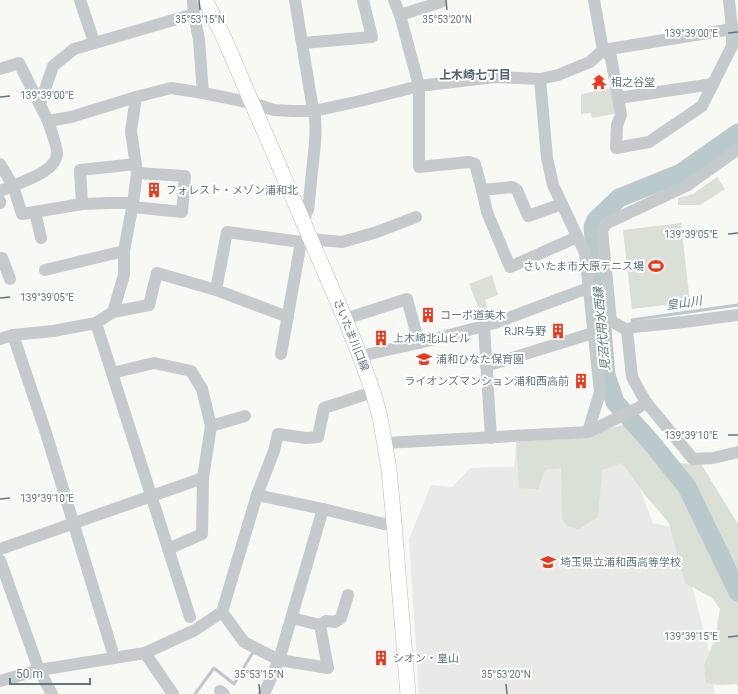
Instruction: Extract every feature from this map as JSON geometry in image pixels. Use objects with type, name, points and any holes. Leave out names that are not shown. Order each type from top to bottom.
[{"type":"main road","name":"さいたま川口線","points":[[205,0],[221,32],[304,225],[305,241],[345,320],[373,392],[380,417],[389,469],[408,694]]},
{"type":"street","points":[[80,0],[94,42]]},
{"type":"street","points":[[193,0],[199,40],[203,93]]},
{"type":"street","points":[[295,0],[315,118],[315,142],[308,210],[306,212],[304,225]]},
{"type":"street","points":[[302,43],[372,37],[363,0]]},
{"type":"street","points":[[394,0],[400,15],[419,86],[419,167],[469,162],[474,164],[487,212],[510,266],[577,237]]},
{"type":"street","points":[[400,15],[441,2],[441,0]]},
{"type":"street","points":[[594,0],[603,50],[611,57],[618,98],[620,116],[617,125],[616,148],[649,142],[702,106],[732,46],[735,28],[729,0]]},
{"type":"street","points":[[40,104],[53,66],[74,49],[194,14]]},
{"type":"street","points":[[48,121],[71,117],[171,88],[252,103],[274,110],[314,110],[360,101],[419,86],[495,77],[540,79],[558,75],[590,62],[603,50],[735,28]]},
{"type":"street","points":[[0,69],[19,63],[48,121],[57,154],[53,165],[39,175],[0,191]]},
{"type":"street","points":[[540,79],[547,158],[553,185],[584,253],[600,392],[588,432]]},
{"type":"street","points":[[618,98],[712,84]]},
{"type":"street","points":[[113,312],[124,275],[124,251],[133,205],[137,169],[131,131],[136,97]]},
{"type":"street","points":[[627,330],[611,321],[602,230],[607,223],[688,185],[738,149]]},
{"type":"street","points":[[0,164],[13,186],[22,214],[82,204],[109,203],[182,212],[185,176],[137,169],[80,170],[82,204]]},
{"type":"street","points":[[482,190],[512,187],[517,190],[528,216],[562,204]]},
{"type":"street","points":[[35,212],[41,238]]},
{"type":"street","points":[[216,290],[227,232],[305,241],[342,242],[377,232],[416,217]]},
{"type":"street","points":[[281,354],[305,241]]},
{"type":"street","points":[[46,270],[124,251]]},
{"type":"street","points":[[1,256],[10,278]]},
{"type":"street","points":[[0,338],[13,335],[53,331],[96,323],[113,312],[149,305],[157,273],[216,290],[288,317]]},
{"type":"street","points":[[360,356],[495,323],[588,288]]},
{"type":"street","points":[[345,320],[407,299],[420,342]]},
{"type":"street","points":[[627,330],[633,327],[738,315]]},
{"type":"street","points":[[96,323],[190,617]]},
{"type":"street","points":[[484,326],[491,438]]},
{"type":"street","points":[[627,330],[632,377],[642,405],[693,459],[713,458],[738,452]]},
{"type":"street","points":[[486,366],[593,333]]},
{"type":"street","points":[[13,335],[48,441],[112,650]]},
{"type":"street","points":[[112,373],[154,364],[191,371],[202,389],[211,426],[203,478],[202,534],[168,549]]},
{"type":"street","points":[[0,681],[39,670],[145,653],[195,630],[222,612],[258,495],[274,451],[278,434],[306,438],[318,437],[324,408],[373,392]]},
{"type":"street","points":[[385,443],[588,432],[642,405]]},
{"type":"street","points":[[211,426],[245,416]]},
{"type":"street","points":[[0,549],[203,478]]},
{"type":"street","points":[[258,495],[384,524],[394,523]]},
{"type":"street","points":[[264,694],[279,660],[323,509]]},
{"type":"street","points":[[0,560],[39,670],[52,694]]},
{"type":"street","points":[[292,618],[320,625],[326,622],[335,622],[341,618],[348,595]]},
{"type":"street","points":[[222,612],[244,642],[279,660],[328,668],[320,625]]},
{"type":"street","points":[[145,653],[173,694]]},
{"type":"shaded area","points":[[612,88],[616,111],[614,114],[592,118],[591,113],[581,114],[581,94]]},
{"type":"shaded area","points":[[717,177],[725,189],[700,205],[678,205],[678,198],[693,194]]},
{"type":"shaded area","name":"さいたま市大原テニス場","points":[[681,223],[690,302],[632,309],[623,230]]},
{"type":"shaded area","points":[[492,275],[498,295],[485,300],[490,319],[484,321],[469,284]]},
{"type":"shaded area","points":[[637,421],[649,425],[676,463],[701,464],[738,524],[738,685],[706,683],[704,665],[715,639],[720,609],[712,598],[685,583],[669,523],[645,495],[622,463],[602,470],[598,517],[579,529],[567,526],[562,519],[561,468],[545,470],[538,489],[519,488],[516,442],[576,438]]},
{"type":"shaded area","name":"埼玉県立浦和西高等学校","points":[[617,431],[653,523],[675,528],[692,585],[714,672],[714,694],[419,694],[409,539],[431,485],[452,487],[470,468],[514,467],[516,447],[573,444]]},
{"type":"waterway","name":"見沼代用水西縁","points":[[738,133],[681,173],[619,198],[596,220],[593,227],[606,375],[615,402],[650,441],[687,487],[738,592]]},
{"type":"waterway","name":"皇山川","points":[[632,320],[738,305]]},
{"type":"waterway","points":[[195,694],[214,668],[234,684],[253,652],[254,653]]},
{"type":"place","name":"相之谷堂","points":[[599,82]]},
{"type":"place","name":"フォレスト・メゾン浦和北","points":[[154,190]]},
{"type":"place","name":"さいたま市大原テニス場","points":[[656,266]]},
{"type":"place","name":"コーポ道美木","points":[[428,315]]},
{"type":"place","name":"RJR与野","points":[[558,331]]},
{"type":"place","name":"上木崎北山ビル","points":[[381,338]]},
{"type":"place","name":"浦和ひなた保育園","points":[[424,359]]},
{"type":"place","name":"ライオンズマンション浦和西高前","points":[[581,381]]},
{"type":"place","name":"埼玉県立浦和西高等学校","points":[[548,562]]},
{"type":"place","name":"シオン・皇山","points":[[381,658]]},
{"type":"district","name":"上木崎七丁目","points":[[475,75]]}]
